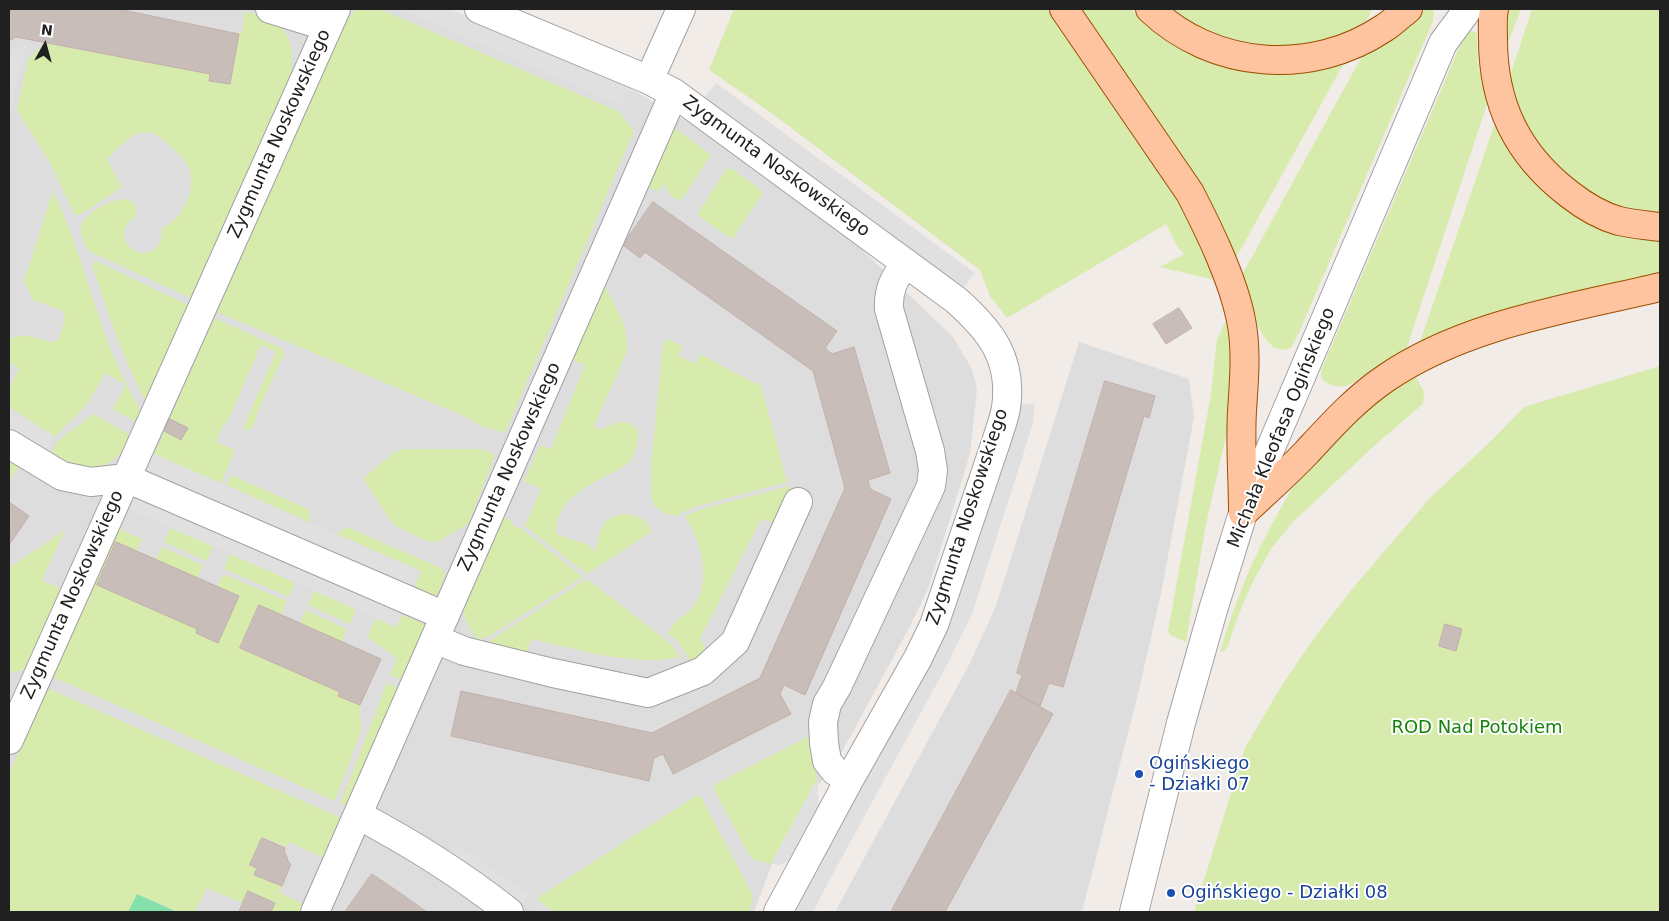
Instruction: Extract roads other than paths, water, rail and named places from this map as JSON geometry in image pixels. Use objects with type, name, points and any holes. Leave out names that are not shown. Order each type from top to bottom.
[{"type":"main road","points":[[1064,9],[1190,193],[1229,280],[1241,320],[1245,358],[1242,412],[1243,513]]},
{"type":"main road","points":[[1150,9],[1172,27],[1208,46],[1247,58],[1270,61],[1314,57],[1339,50],[1363,40],[1384,28],[1408,9]]},
{"type":"main road","points":[[1494,9],[1493,58],[1498,93],[1509,124],[1537,166],[1561,188],[1597,212],[1618,221],[1660,227]]},
{"type":"main road","points":[[1243,513],[1364,394],[1386,378],[1422,357],[1448,344],[1509,323],[1660,287]]},
{"type":"street","points":[[270,9],[332,18]]},
{"type":"street","name":"Zygmunta Noskowskiego","points":[[479,9],[649,80],[674,93],[963,306],[993,337],[1002,360],[1007,382],[1006,409],[934,625],[918,658],[849,780],[778,912]]},
{"type":"street","points":[[649,80],[680,9]]},
{"type":"street","name":"Michała Kleofasa Ogińskiego","points":[[1134,912],[1182,723],[1213,610],[1243,513],[1443,43],[1449,9]]},
{"type":"street","name":"Michała Kleofasa Ogińskiego","points":[[1443,43],[1468,9]]},
{"type":"street","name":"Zygmunta Noskowskiego","points":[[9,740],[19,690],[126,478],[332,18]]},
{"type":"street","name":"Zygmunta Noskowskiego","points":[[315,912],[674,93]]},
{"type":"street","points":[[849,780],[835,772],[827,761],[823,722],[827,704],[837,687],[931,486],[933,470],[928,445],[888,309],[890,288],[906,263]]},
{"type":"street","name":"Zygmunta Noskowskiego","points":[[9,444],[62,476],[91,482],[126,478]]},
{"type":"street","points":[[126,478],[440,627],[464,651],[553,673],[648,693],[703,671],[735,642],[798,502]]},
{"type":"street","points":[[358,815],[407,841],[509,912]]},
{"type":"place","name":"Ogińskiego - Działki 07","points":[[1139,774]]},
{"type":"place","name":"Ogińskiego - Działki 08","points":[[1171,893]]},
{"type":"park label","name":"ROD Nad Potokiem","points":[[1477,728]]}]
